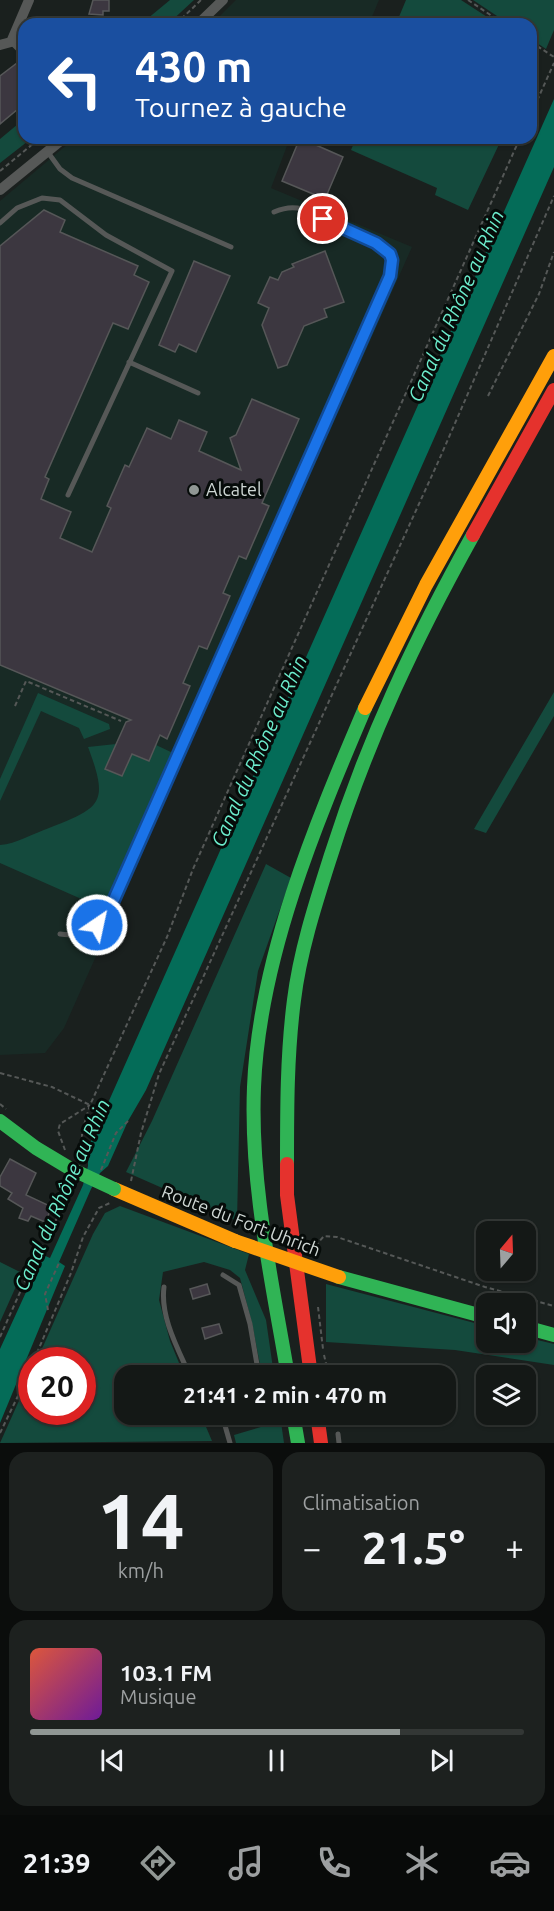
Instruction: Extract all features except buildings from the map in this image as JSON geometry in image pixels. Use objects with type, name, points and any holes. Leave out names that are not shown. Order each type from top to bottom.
[{"type":"main road","points":[[286,1365],[254,1152],[254,1087],[259,1021],[274,961],[327,804],[385,665],[421,592],[554,356]]},
{"type":"main road","points":[[310,1365],[287,1195],[287,1094],[294,999],[312,914],[345,811],[376,727],[419,635],[554,390]]},
{"type":"main road","name":"Route du Fort Uhrich","points":[[1,1125],[36,1148],[119,1192],[235,1241],[339,1277],[476,1314]]},
{"type":"main road","points":[[536,1330],[554,1335]]},
{"type":"main road","points":[[295,1425],[298,1443]]},
{"type":"main road","points":[[319,1425],[321,1443]]},
{"type":"street","points":[[21,18],[29,0]]},
{"type":"street","points":[[204,18],[223,0]]},
{"type":"street","points":[[0,45],[11,42],[18,26]]},
{"type":"street","points":[[0,190],[56,144]]},
{"type":"lane","points":[[11,42],[18,48]]},
{"type":"lane","points":[[47,151],[60,169],[72,178],[231,247]]},
{"type":"lane","points":[[0,223],[17,208],[42,198],[60,200],[106,235],[172,271],[68,495]]},
{"type":"lane","points":[[60,934],[74,935],[91,929],[101,921],[112,904],[390,276],[392,265],[390,254],[376,243],[302,209],[282,208],[274,212]]},
{"type":"lane","points":[[129,362],[198,393]]},
{"type":"lane","points":[[223,1275],[238,1285],[250,1324],[256,1365]]},
{"type":"lane","points":[[164,1287],[162,1300],[174,1341],[185,1365]]},
{"type":"lane","points":[[225,1425],[230,1443]]},
{"type":"lane","points":[[338,1434],[339,1443]]},
{"type":"path","points":[[182,18],[201,0]]},
{"type":"path","points":[[468,0],[495,18]]},
{"type":"path","points":[[537,46],[554,57]]},
{"type":"path","points":[[537,101],[554,63]]},
{"type":"path","points":[[0,171],[33,144]]},
{"type":"path","points":[[0,1337],[77,1170],[82,1132],[90,1105],[517,144]]},
{"type":"path","points":[[39,1347],[75,1261],[82,1237],[95,1213],[119,1192],[136,1166],[141,1133],[159,1074],[439,460],[554,196]]},
{"type":"path","points":[[488,396],[539,294],[554,252]]},
{"type":"path","points":[[15,706],[26,681],[121,721]]},
{"type":"path","points":[[0,1073],[52,1087],[90,1105]]},
{"type":"path","points":[[65,1150],[58,1131],[60,1124],[90,1105]]},
{"type":"path","points":[[100,1173],[116,1133],[128,1121]]},
{"type":"path","points":[[315,1252],[317,1244],[324,1236],[337,1238],[485,1287],[554,1306]]},
{"type":"path","points":[[48,1310],[45,1294],[59,1263]]},
{"type":"path","points":[[317,1305],[327,1365]]},
{"type":"path","points":[[0,1433],[18,1396]]},
{"type":"path","points":[[337,1425],[338,1434]]},
{"type":"shaded area","points":[[170,0],[194,0],[174,18],[148,18]]},
{"type":"shaded area","points":[[236,0],[379,0],[372,18],[218,18]]},
{"type":"shaded area","points":[[406,0],[461,0],[489,18],[398,18]]},
{"type":"shaded area","points":[[473,0],[554,0],[554,30],[546,49],[537,43],[537,18],[500,18]]},
{"type":"shaded area","points":[[554,99],[554,167],[146,1090],[128,1121],[108,1166],[100,1173],[91,1189],[59,1262],[65,1266],[31,1347],[18,1347],[18,1380],[0,1423],[0,1349],[43,1255],[50,1258],[83,1185],[88,1166],[88,1148],[534,144],[537,144],[537,137]]},
{"type":"shaded area","points":[[18,124],[18,144],[24,144],[0,163],[0,139]]},
{"type":"shaded area","points":[[68,144],[288,144],[271,188],[412,247],[64,1028],[45,1053],[0,1055],[0,201]]},
{"type":"shaded area","points":[[354,144],[499,144],[468,210],[435,195],[437,188],[351,150]]},
{"type":"shaded area","points":[[554,692],[554,716],[486,833],[474,829]]},
{"type":"shaded area","points":[[38,693],[109,724],[110,729],[84,739],[79,728],[41,711],[0,801],[0,779]]},
{"type":"shaded area","points":[[116,744],[106,769],[121,776],[132,754],[149,761],[156,745],[173,753],[104,909],[0,863],[0,845],[67,821],[90,808],[99,792],[95,766],[88,747]]},
{"type":"shaded area","points":[[266,864],[291,878],[258,971],[240,1087],[237,1221],[126,1172],[152,1121]]},
{"type":"shaded area","points":[[120,1206],[249,1254],[245,1270],[266,1320],[273,1365],[260,1365],[240,1278],[230,1270],[204,1262],[163,1272],[159,1300],[170,1341],[180,1365],[114,1365],[114,1425],[205,1425],[212,1441],[0,1443],[18,1403],[18,1425],[96,1425],[96,1347],[43,1347],[93,1234],[105,1213]]},
{"type":"shaded area","points":[[0,1262],[22,1273],[0,1322]]},
{"type":"shaded area","points":[[326,1284],[476,1323],[476,1353],[536,1353],[536,1340],[554,1344],[554,1365],[455,1350],[326,1342]]},
{"type":"shaded area","points":[[268,1425],[281,1425],[284,1443],[236,1443],[234,1435]]},
{"type":"traffic: fast","points":[[287,1164],[288,1082],[292,1020],[300,963],[314,909],[345,813],[376,731],[431,613],[473,535]]},
{"type":"traffic: fast","points":[[286,1365],[269,1268],[255,1160],[254,1087],[258,1039],[266,990],[293,893],[327,799],[365,708]]},
{"type":"traffic: fast","points":[[0,1121],[36,1148],[71,1169]]},
{"type":"traffic: fast","points":[[71,1169],[114,1189]]},
{"type":"traffic: fast","points":[[339,1277],[476,1314]]},
{"type":"traffic: fast","points":[[536,1330],[554,1335]]},
{"type":"traffic: fast","points":[[295,1425],[298,1443]]},
{"type":"traffic: slow","points":[[365,708],[426,585],[554,356]]},
{"type":"traffic: slow","points":[[114,1189],[235,1241]]},
{"type":"traffic: slow","points":[[235,1241],[339,1277]]},
{"type":"traffic: jam","points":[[473,535],[554,390]]},
{"type":"traffic: jam","points":[[287,1164],[287,1195],[310,1365]]},
{"type":"traffic: jam","points":[[319,1425],[321,1443]]},
{"type":"place","name":"Alcatel","points":[[194,490]]},
{"type":"route","points":[[97,925],[105,917],[112,904],[390,276],[392,260],[385,249],[323,219]]},
{"type":"water label","name":"Canal du Rhône au Rhin","points":[[456,306]]},
{"type":"water label","name":"Canal du Rhône au Rhin","points":[[259,751]]},
{"type":"water label","name":"Canal du Rhône au Rhin","points":[[62,1195]]}]
